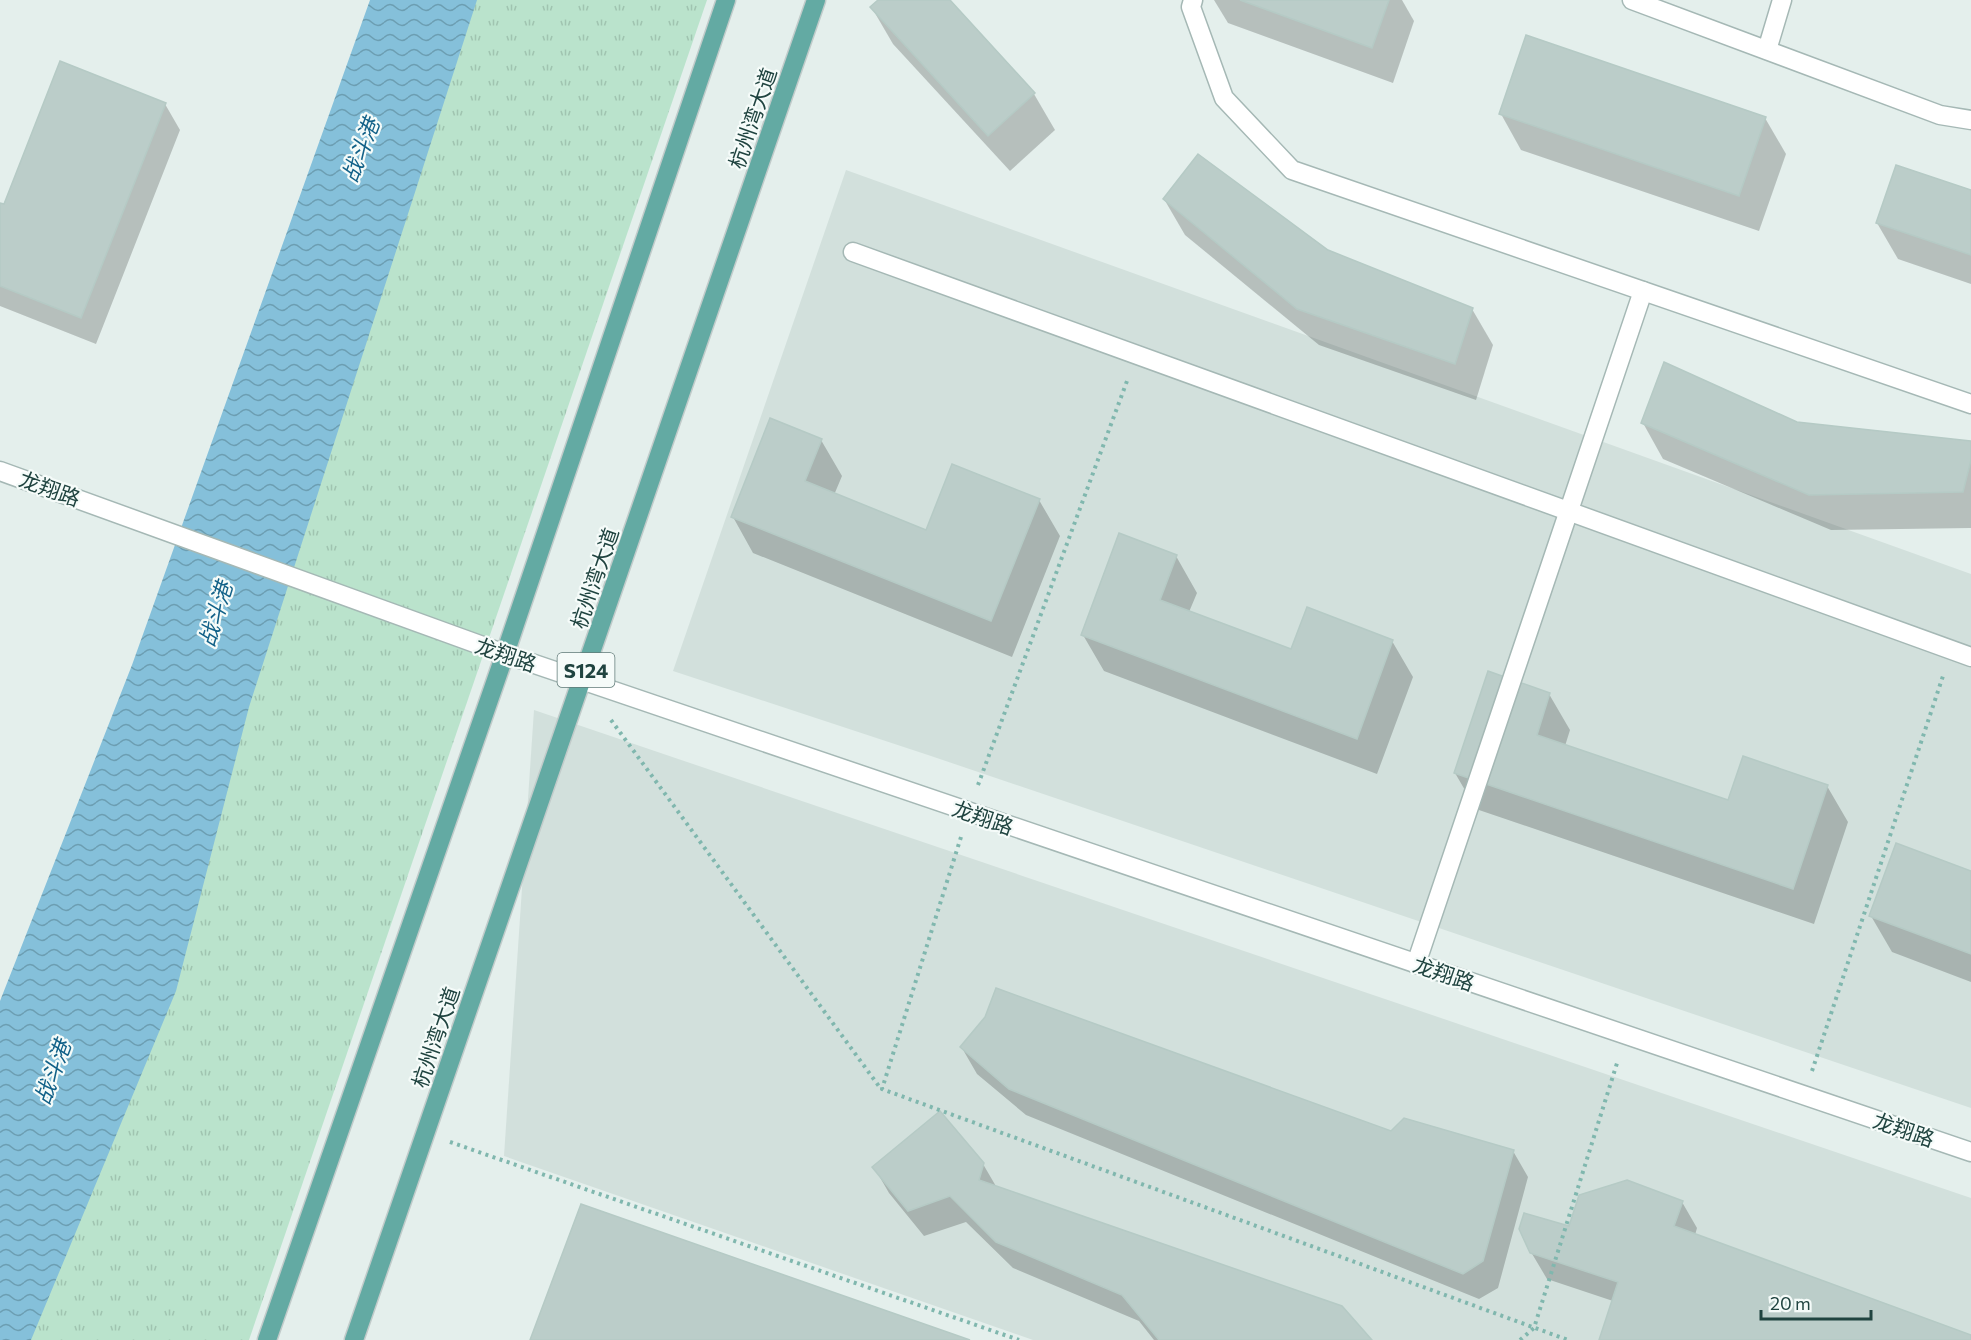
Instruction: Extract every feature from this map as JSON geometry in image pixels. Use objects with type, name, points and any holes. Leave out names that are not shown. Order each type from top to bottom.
[{"type":"main road","points":[[267,1340],[505,654],[726,0]]},
{"type":"main road","name":"杭州湾大道","points":[[354,1340],[816,0]]},
{"type":"street","points":[[1632,0],[1940,115],[1971,120]]},
{"type":"street","points":[[1767,50],[1782,0]]},
{"type":"street","points":[[1189,2],[1224,98],[1292,170],[1971,404]]},
{"type":"street","points":[[853,252],[1971,657]]},
{"type":"street","points":[[1416,964],[1643,291]]},
{"type":"street","name":"龙翔路","points":[[0,471],[582,681],[1971,1152]]},
{"type":"path","points":[[882,1089],[968,812],[1136,356]]},
{"type":"path","points":[[1804,1095],[1952,650]]},
{"type":"path","points":[[610,719],[882,1089],[1568,1340]]},
{"type":"path","points":[[1520,1340],[1534,1328],[1626,1035]]},
{"type":"path","points":[[426,1134],[1019,1340]]},
{"type":"shaded area","points":[[846,170],[1971,574],[1971,1108],[673,671]]},
{"type":"shaded area","points":[[534,710],[1971,1198],[1971,1340],[1033,1340],[504,1156]]},
{"type":"green space","points":[[464,0],[707,0],[249,1340],[16,1340]]},
{"type":"water","name":"战斗港","points":[[370,0],[477,0],[249,707],[176,991],[31,1340],[0,1340],[0,1001],[132,665]]},
{"type":"building","points":[[878,0],[950,0],[1035,93],[988,136],[870,7]]},
{"type":"building","points":[[1240,0],[1389,0],[1372,48]]},
{"type":"building","points":[[1526,35],[1766,117],[1739,196],[1499,114]]},
{"type":"building","points":[[60,61],[166,103],[81,318],[0,286],[0,203],[4,204]]},
{"type":"building","points":[[1198,154],[1328,250],[1473,308],[1455,364],[1297,309],[1163,199]]},
{"type":"building","points":[[1896,165],[1971,190],[1971,255],[1876,223]]},
{"type":"building","points":[[1664,362],[1797,422],[1971,441],[1971,460],[1963,492],[1809,495],[1641,423]]},
{"type":"building","points":[[770,418],[822,439],[805,481],[926,530],[952,464],[1040,499],[991,621],[731,517]]},
{"type":"building","points":[[1119,533],[1177,555],[1160,600],[1291,649],[1307,607],[1393,640],[1357,739],[1081,635]]},
{"type":"building","points":[[1488,671],[1550,693],[1537,735],[1728,800],[1743,756],[1828,785],[1793,889],[1454,773]]},
{"type":"building","points":[[1896,843],[1971,871],[1971,954],[1869,916]]},
{"type":"building","points":[[996,988],[1391,1131],[1404,1118],[1514,1150],[1483,1261],[1463,1274],[1009,1089],[960,1047],[985,1017]]},
{"type":"building","points":[[940,1111],[984,1163],[979,1180],[1342,1306],[1372,1340],[1159,1340],[1122,1295],[996,1242],[950,1196],[908,1211],[872,1167]]},
{"type":"building","points":[[1627,1180],[1683,1201],[1674,1226],[1971,1335],[1971,1340],[1599,1340],[1618,1282],[1530,1253],[1519,1229],[1524,1213],[1569,1226],[1579,1195]]},
{"type":"building","points":[[581,1204],[970,1340],[530,1340]]}]
